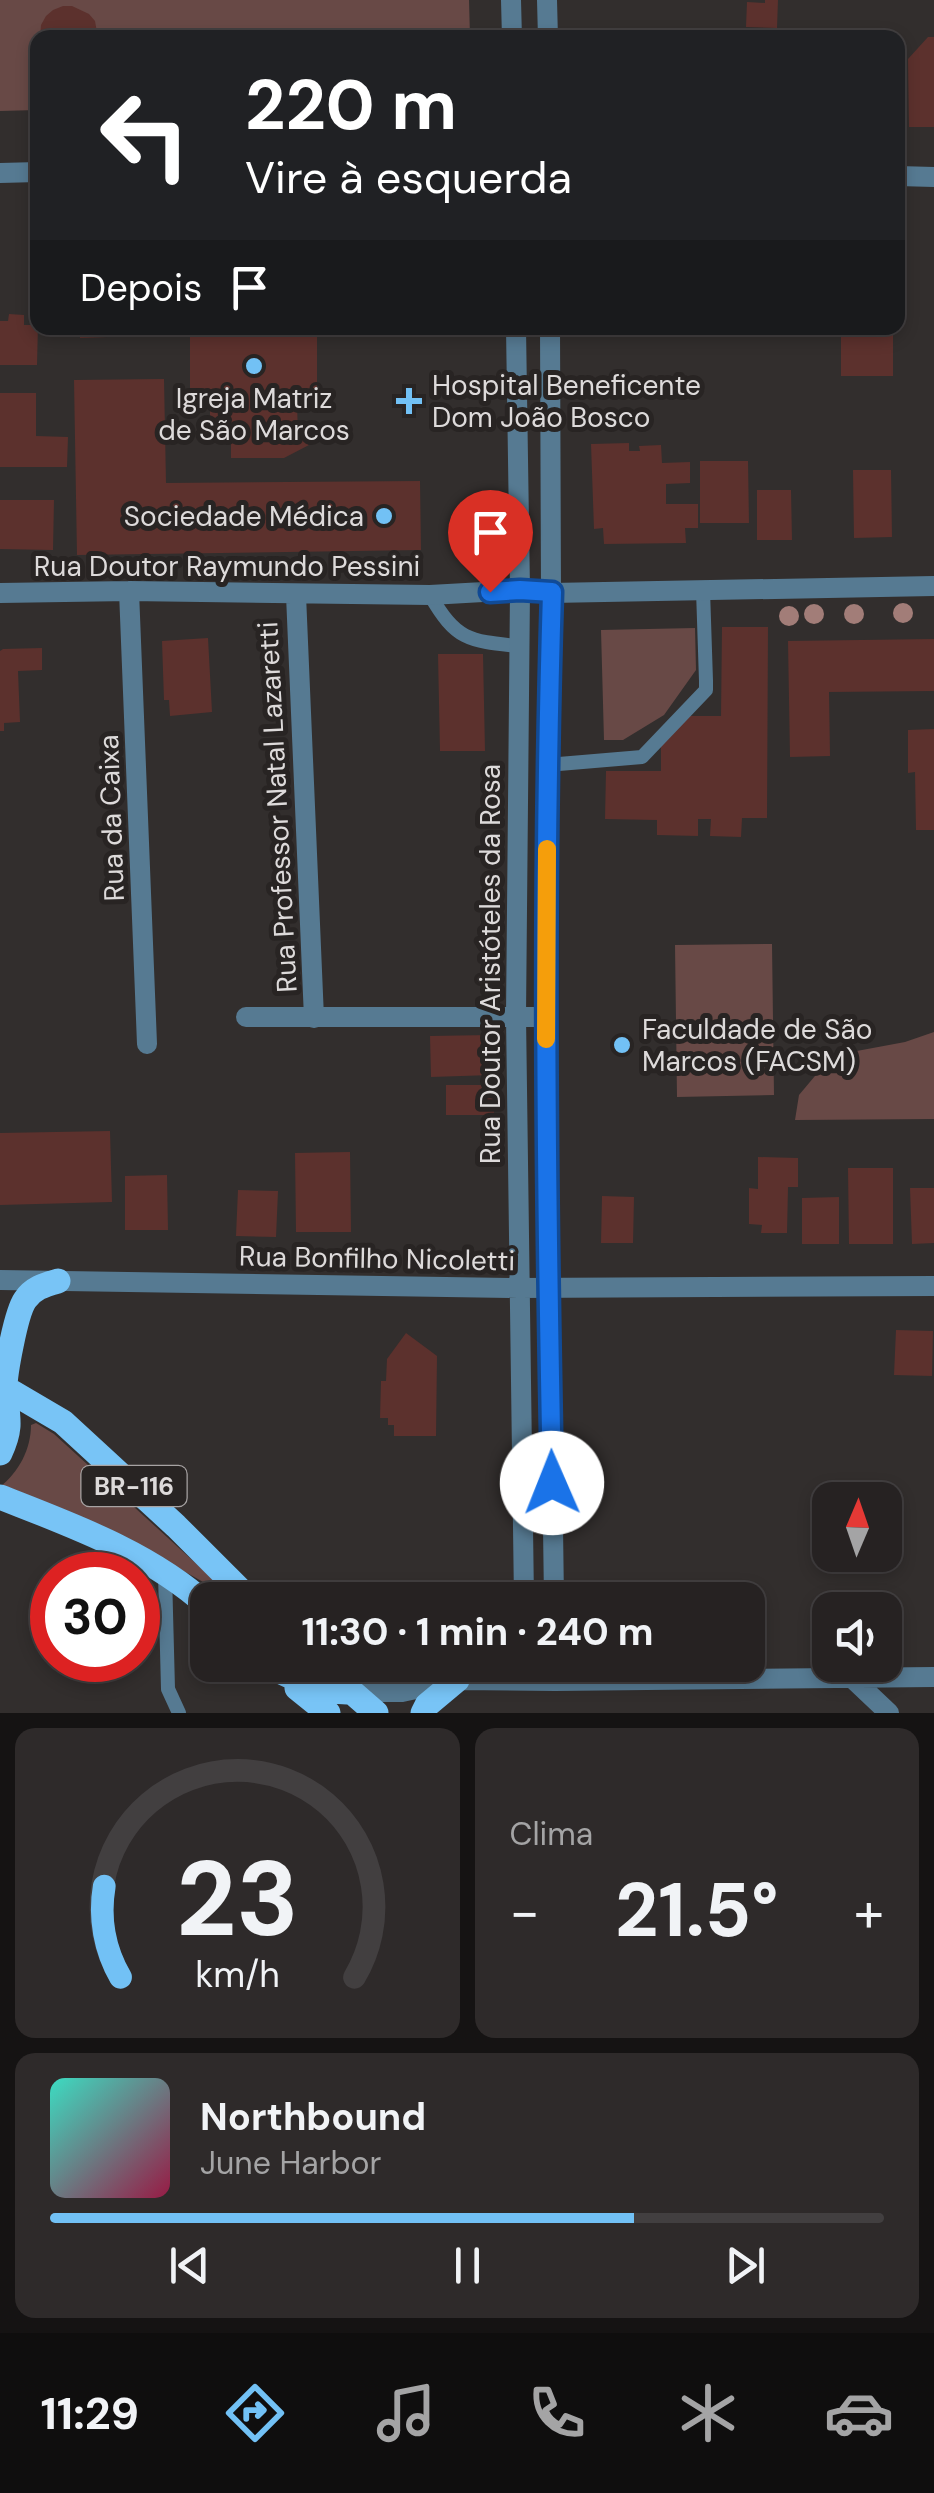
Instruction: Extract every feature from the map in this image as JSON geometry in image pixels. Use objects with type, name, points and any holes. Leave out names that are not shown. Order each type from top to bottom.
[{"type":"main road","points":[[0,1453],[9,1433],[9,1412],[2,1387],[24,1301],[39,1286],[58,1281]]},
{"type":"main road","name":"BR-116","points":[[2,1387],[63,1422],[232,1582]]},
{"type":"main road","name":"BR-116","points":[[0,1497],[127,1551],[190,1592]]},
{"type":"main road","points":[[291,1682],[328,1713]]},
{"type":"main road","points":[[304,1682],[318,1689],[350,1692]]},
{"type":"main road","points":[[339,1682],[376,1713]]},
{"type":"main road","points":[[423,1713],[455,1682]]},
{"type":"street","points":[[511,0],[511,30]]},
{"type":"street","points":[[547,0],[548,30]]},
{"type":"street","points":[[0,173],[30,172]]},
{"type":"street","points":[[905,176],[934,176]]},
{"type":"street","name":"Rua Doutor Aristóteles da Rosa","points":[[516,335],[520,590],[516,1016],[524,1582]]},
{"type":"street","name":"Rua Doutor Aristóteles da Rosa","points":[[550,335],[552,592],[546,1016],[554,1582]]},
{"type":"street","name":"Rua Doutor Raymundo Pessini","points":[[0,593],[430,595],[520,590],[934,586]]},
{"type":"street","name":"Rua da Caixa","points":[[129,591],[147,1044]]},
{"type":"street","name":"Rua Professor Natal Lazaretti","points":[[296,594],[314,1018]]},
{"type":"street","points":[[246,1018],[546,1016]]},
{"type":"street","name":"Rua Bonfilho Nicoletti","points":[[0,1280],[518,1288],[934,1286]]},
{"type":"street","points":[[765,1677],[812,1677]]},
{"type":"street","points":[[902,1677],[934,1677]]},
{"type":"street","points":[[350,1692],[402,1692],[448,1682]]},
{"type":"street","points":[[856,1682],[889,1713]]},
{"type":"lane","points":[[547,765],[642,757],[706,690],[704,590]]},
{"type":"lane","points":[[430,595],[453,629],[484,642],[518,646]]},
{"type":"lane","points":[[165,1573],[168,1690],[179,1713]]},
{"type":"shaded area","points":[[0,0],[469,0],[470,30],[30,30],[30,110],[0,111]]},
{"type":"shaded area","points":[[695,628],[696,670],[664,715],[623,740],[604,740],[601,630]]},
{"type":"shaded area","points":[[772,944],[774,1095],[677,1097],[675,945]]},
{"type":"shaded area","points":[[934,1032],[934,1119],[795,1120],[799,1095],[820,1070],[836,1059],[846,1053]]},
{"type":"shaded area","points":[[36,1423],[54,1434],[216,1582],[203,1582],[160,1558],[160,1552],[148,1552],[0,1487],[23,1459],[31,1425]]},
{"type":"building","points":[[778,0],[777,28],[746,27],[747,2]]},
{"type":"building","points":[[72,6],[89,14],[97,30],[41,30],[53,10]]},
{"type":"building","points":[[928,37],[934,37],[934,127],[909,127],[908,59]]},
{"type":"building","points":[[9,314],[24,315],[30,335],[38,335],[37,365],[0,365],[0,321],[8,321]]},
{"type":"building","points":[[80,335],[134,335],[134,336]]},
{"type":"building","name":"Igreja Matriz de São Marcos","points":[[190,335],[317,335],[317,406],[297,405],[298,434],[309,445],[284,458],[231,458],[231,442],[210,421],[210,405],[190,405]]},
{"type":"building","points":[[841,335],[893,335],[893,376],[841,376]]},
{"type":"building","points":[[164,379],[166,483],[420,481],[421,550],[77,555],[74,380]]},
{"type":"building","points":[[0,393],[36,393],[36,436],[68,437],[67,467],[0,467]]},
{"type":"building","points":[[629,443],[629,451],[640,451],[639,446],[661,445],[662,463],[690,462],[690,483],[666,484],[666,504],[698,504],[698,528],[685,528],[686,543],[604,544],[603,528],[594,529],[591,444]]},
{"type":"building","points":[[700,461],[748,461],[749,523],[700,523]]},
{"type":"building","points":[[853,470],[891,470],[892,537],[854,538]]},
{"type":"building","points":[[757,490],[791,490],[792,540],[757,540]]},
{"type":"building","points":[[0,500],[54,500],[53,550],[0,549]]},
{"type":"building","points":[[722,627],[768,627],[767,818],[742,818],[741,837],[710,836],[711,819],[698,819],[698,836],[657,835],[657,820],[605,819],[606,771],[661,771],[661,742],[688,716],[721,716]]},
{"type":"building","points":[[208,638],[212,712],[170,716],[169,700],[164,700],[162,641]]},
{"type":"building","points":[[934,639],[934,691],[829,692],[830,756],[790,757],[788,641]]},
{"type":"building","points":[[42,648],[42,670],[18,671],[20,722],[4,723],[4,731],[0,731],[0,651]]},
{"type":"building","points":[[438,654],[483,654],[485,751],[440,751]]},
{"type":"building","points":[[934,729],[934,830],[916,830],[915,772],[908,773],[908,730]]},
{"type":"building","points":[[491,1035],[492,1075],[431,1077],[430,1036]]},
{"type":"building","points":[[446,1085],[494,1085],[494,1115],[446,1115]]},
{"type":"building","points":[[110,1131],[112,1202],[0,1205],[0,1133]]},
{"type":"building","points":[[350,1152],[351,1232],[296,1232],[295,1153]]},
{"type":"building","points":[[758,1157],[798,1158],[798,1187],[788,1187],[787,1233],[761,1233],[762,1225],[749,1224],[749,1188],[758,1189]]},
{"type":"building","points":[[848,1168],[893,1168],[893,1244],[849,1244]]},
{"type":"building","points":[[167,1175],[168,1230],[125,1230],[125,1176]]},
{"type":"building","points":[[910,1188],[934,1188],[934,1243],[912,1244]]},
{"type":"building","points":[[238,1190],[278,1191],[276,1237],[236,1236]]},
{"type":"building","points":[[602,1196],[634,1197],[633,1243],[601,1243]]},
{"type":"building","points":[[839,1197],[839,1244],[802,1244],[802,1198]]},
{"type":"building","points":[[896,1330],[933,1331],[932,1376],[894,1375]]},
{"type":"building","points":[[406,1333],[437,1356],[436,1436],[394,1436],[394,1425],[388,1425],[388,1418],[380,1418],[381,1381],[386,1381],[387,1359]]},
{"type":"slow traffic","points":[[546,1039],[547,849]]},
{"type":"place","name":"Igreja Matriz de São Marcos","points":[[254,366]]},
{"type":"place","name":"Hospital Beneficente Dom João Bosco","points":[[409,401]]},
{"type":"place","name":"Sociedade Médica","points":[[384,516]]},
{"type":"place","name":"Faculdade de São Marcos (FACSM)","points":[[622,1045]]},
{"type":"route","points":[[490,592],[552,592],[546,1016],[552,1483]]}]
